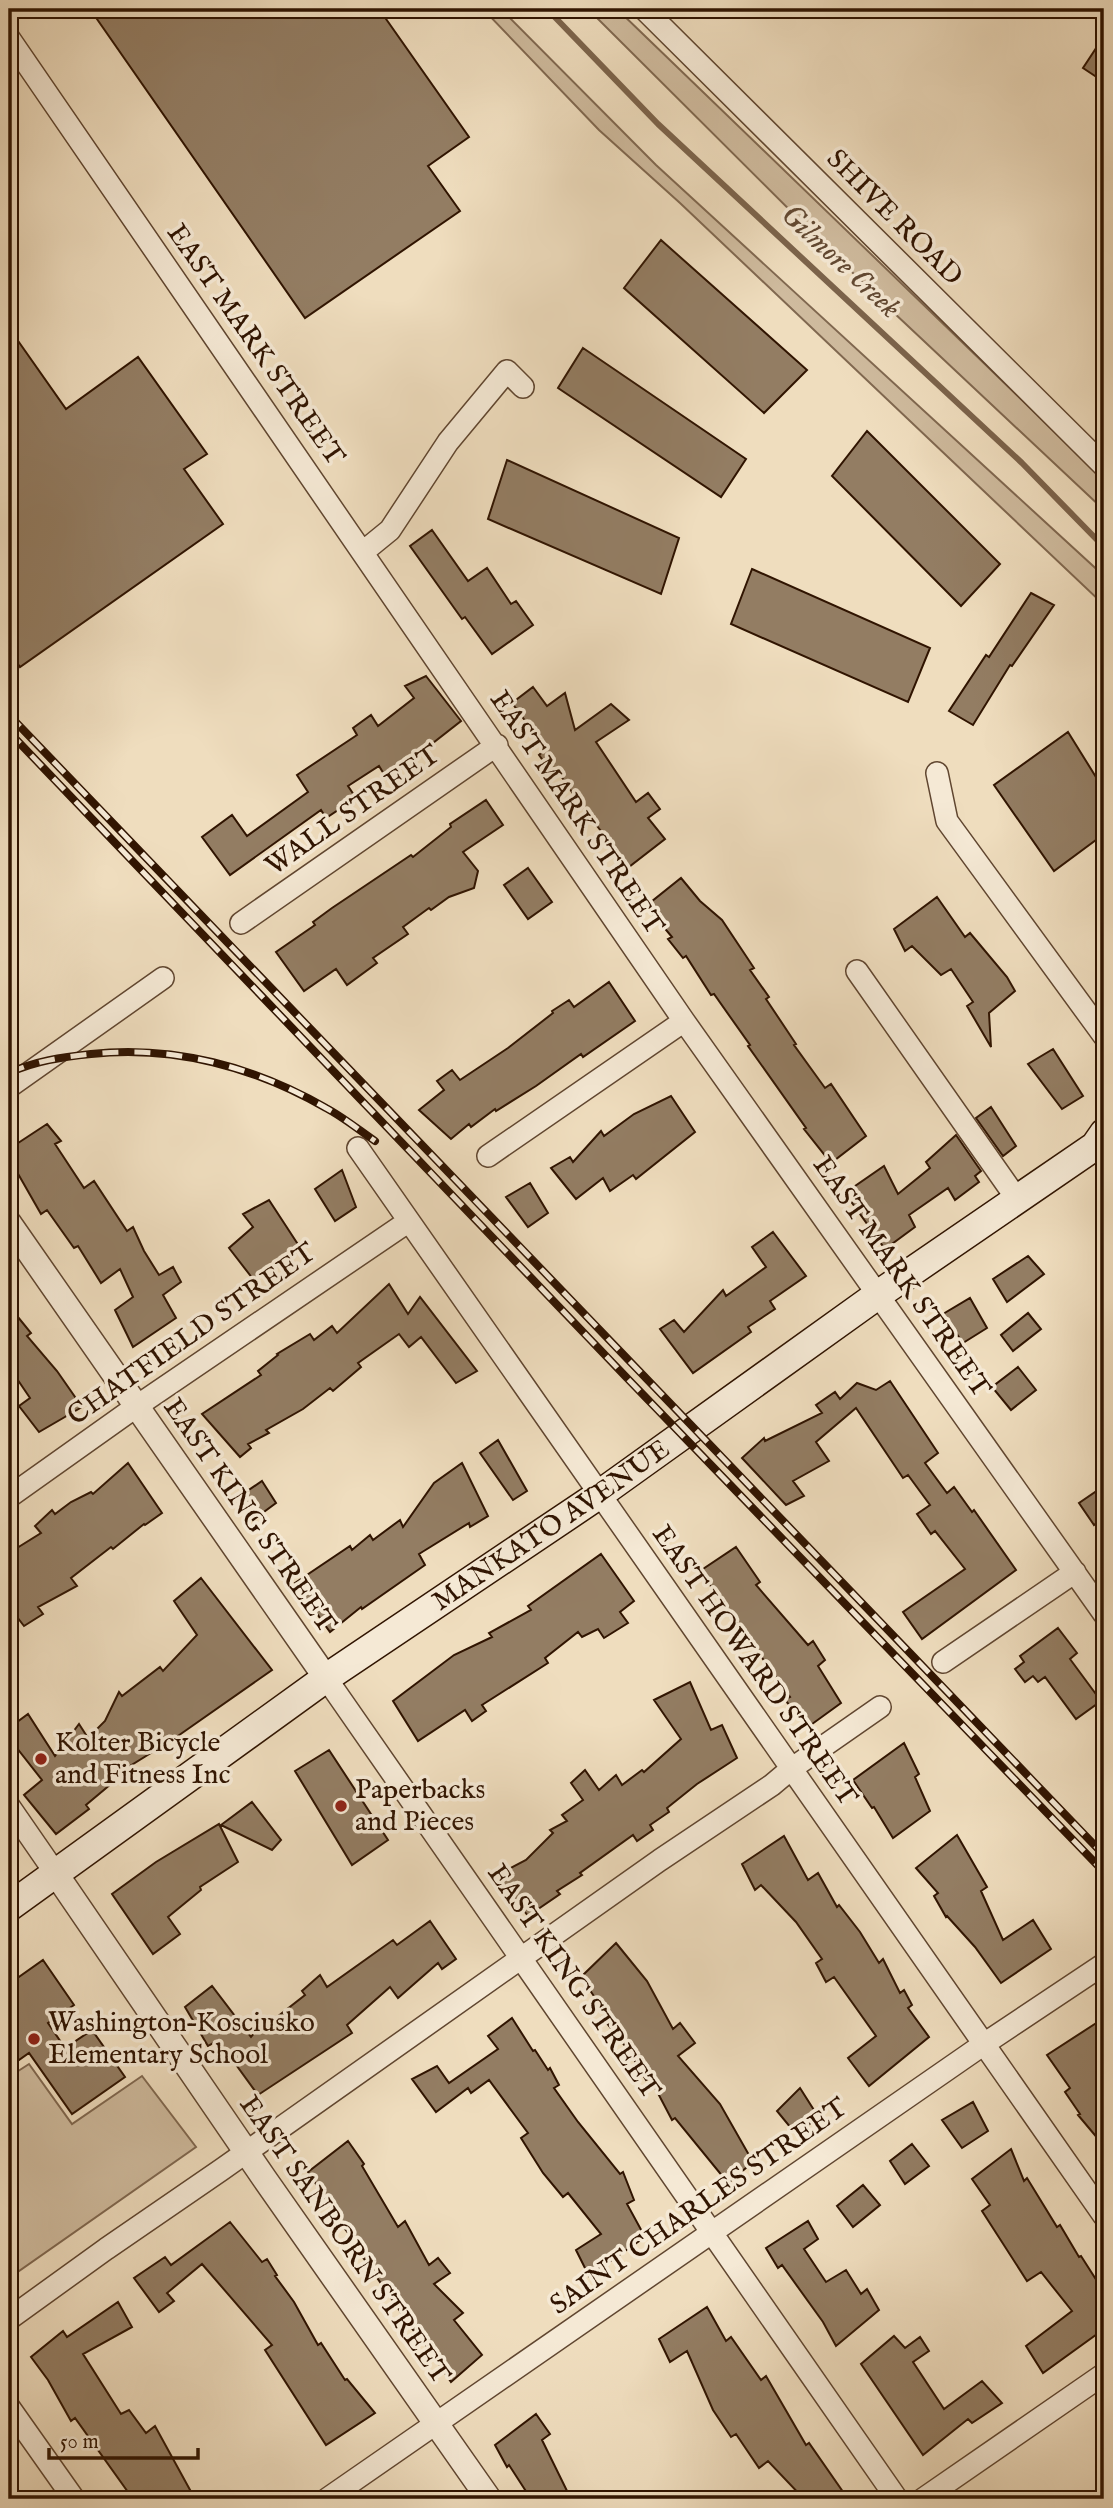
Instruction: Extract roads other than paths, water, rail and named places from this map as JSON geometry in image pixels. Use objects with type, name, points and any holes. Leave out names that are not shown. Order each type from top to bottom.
[{"type":"main road","name":"MANKATO AVENUE","points":[[9,1907],[326,1678],[600,1494],[879,1294],[1101,1141]]},
{"type":"street","name":"SHIVE ROAD","points":[[644,9],[1104,466]]},
{"type":"street","name":"EAST MARK STREET","points":[[9,38],[684,1021],[1104,1614]]},
{"type":"street","points":[[363,552],[390,530],[449,442],[507,371],[523,387]]},
{"type":"street","name":"WALL STREET","points":[[241,923],[497,745]]},
{"type":"street","points":[[937,773],[947,821],[1104,1036]]},
{"type":"street","points":[[857,971],[1017,1199]]},
{"type":"street","points":[[9,1087],[163,978]]},
{"type":"street","points":[[488,1156],[684,1021]]},
{"type":"street","name":"EAST HOWARD STREET","points":[[358,1149],[1104,2216]]},
{"type":"street","name":"CHATFIELD STREET","points":[[9,1497],[137,1406],[409,1221]]},
{"type":"street","name":"EAST KING STREET","points":[[9,1223],[897,2499]]},
{"type":"street","points":[[943,1662],[1075,1573]]},
{"type":"street","points":[[9,2319],[880,1707]]},
{"type":"street","name":"EAST SANBORN STREET","points":[[9,1806],[489,2499]]},
{"type":"street","name":"SAINT CHARLES STREET","points":[[327,2499],[984,2044],[1104,1964]]},
{"type":"street","points":[[923,2499],[1104,2374]]},
{"type":"street","points":[[9,2407],[74,2499]]},
{"type":"waterway","name":"Gilmore Creek","points":[[547,9],[658,124],[1022,463],[1104,547]]},
{"type":"railway","points":[[9,715],[1104,1855]]},
{"type":"railway","points":[[9,732],[1104,1872]]},
{"type":"railway","points":[[9,1073],[49,1060],[91,1054],[122,1052],[183,1056],[213,1062],[271,1081],[332,1112],[375,1141]]},
{"type":"place","name":"Kolter Bicycle and Fitness Inc","points":[[41,1759]]},
{"type":"place","name":"Paperbacks and Pieces","points":[[341,1806]]},
{"type":"place","name":"Washington–Kosciusko Elementary School","points":[[34,2039]]}]
